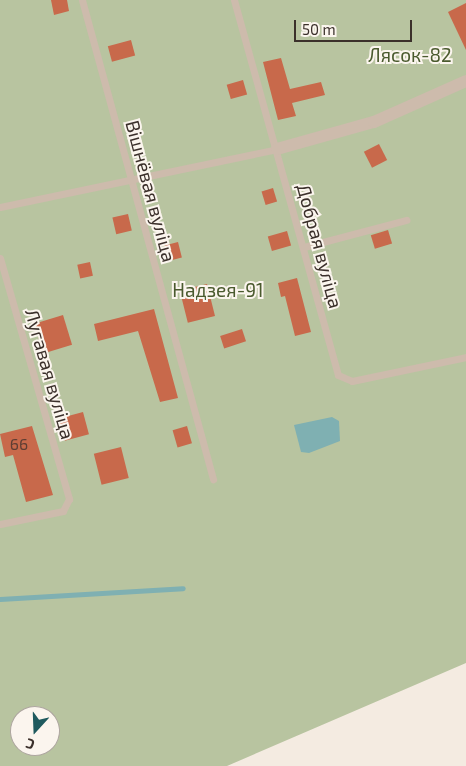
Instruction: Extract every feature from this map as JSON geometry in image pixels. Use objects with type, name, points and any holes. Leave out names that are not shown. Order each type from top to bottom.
[{"type":"street","points":[[277,149],[374,122],[466,81]]},
{"type":"lane","name":"Вішнёвая вуліца","points":[[82,0],[213,478]]},
{"type":"lane","name":"Добрая вуліца","points":[[234,0],[277,149],[338,375],[352,381],[466,357]]},
{"type":"lane","points":[[0,208],[132,182],[277,149]]},
{"type":"lane","points":[[304,247],[406,220]]},
{"type":"lane","name":"Лугавая вуліца","points":[[0,258],[69,500],[63,511],[0,524]]},
{"type":"green space","name":"Надзея-91","points":[[0,0],[466,0],[466,663],[227,766],[0,766]]},
{"type":"water","points":[[332,417],[339,421],[340,441],[309,453],[301,452],[294,425]]},
{"type":"building","points":[[51,0],[67,0],[69,11],[54,15]]},
{"type":"building","points":[[466,3],[466,50],[448,12]]},
{"type":"building","points":[[131,40],[135,55],[112,62],[108,46]]},
{"type":"building","points":[[281,58],[290,89],[321,82],[325,95],[292,103],[296,116],[278,120],[263,62]]},
{"type":"building","points":[[243,80],[247,94],[231,99],[227,85]]},
{"type":"building","points":[[379,144],[387,160],[372,168],[364,152]]},
{"type":"building","points":[[273,188],[277,201],[266,205],[262,192]]},
{"type":"building","points":[[128,214],[132,231],[116,234],[112,218]]},
{"type":"building","points":[[388,230],[392,243],[375,249],[371,235]]},
{"type":"building","points":[[287,231],[291,245],[272,251],[268,237]]},
{"type":"building","points":[[178,242],[182,258],[168,261],[164,245]]},
{"type":"building","points":[[90,262],[93,276],[80,278],[77,265]]},
{"type":"building","points":[[297,278],[311,332],[295,336],[285,296],[281,297],[278,283]]},
{"type":"building","points":[[207,284],[215,316],[188,323],[180,291]]},
{"type":"building","points":[[154,309],[178,398],[160,402],[138,331],[98,341],[94,324]]},
{"type":"building","points":[[63,315],[72,345],[43,353],[34,324]]},
{"type":"building","points":[[242,329],[246,341],[224,348],[220,336]]},
{"type":"building","points":[[83,412],[89,434],[65,441],[59,418]]},
{"type":"building","points":[[32,426],[53,495],[26,502],[13,455],[5,457],[0,434]]},
{"type":"building","points":[[187,426],[192,443],[178,447],[173,430]]},
{"type":"building","points":[[121,447],[129,478],[102,485],[94,454]]},
{"type":"waterway","points":[[0,599],[183,588]]},
{"type":"park label","name":"Лясок-82","points":[[410,55]]}]
